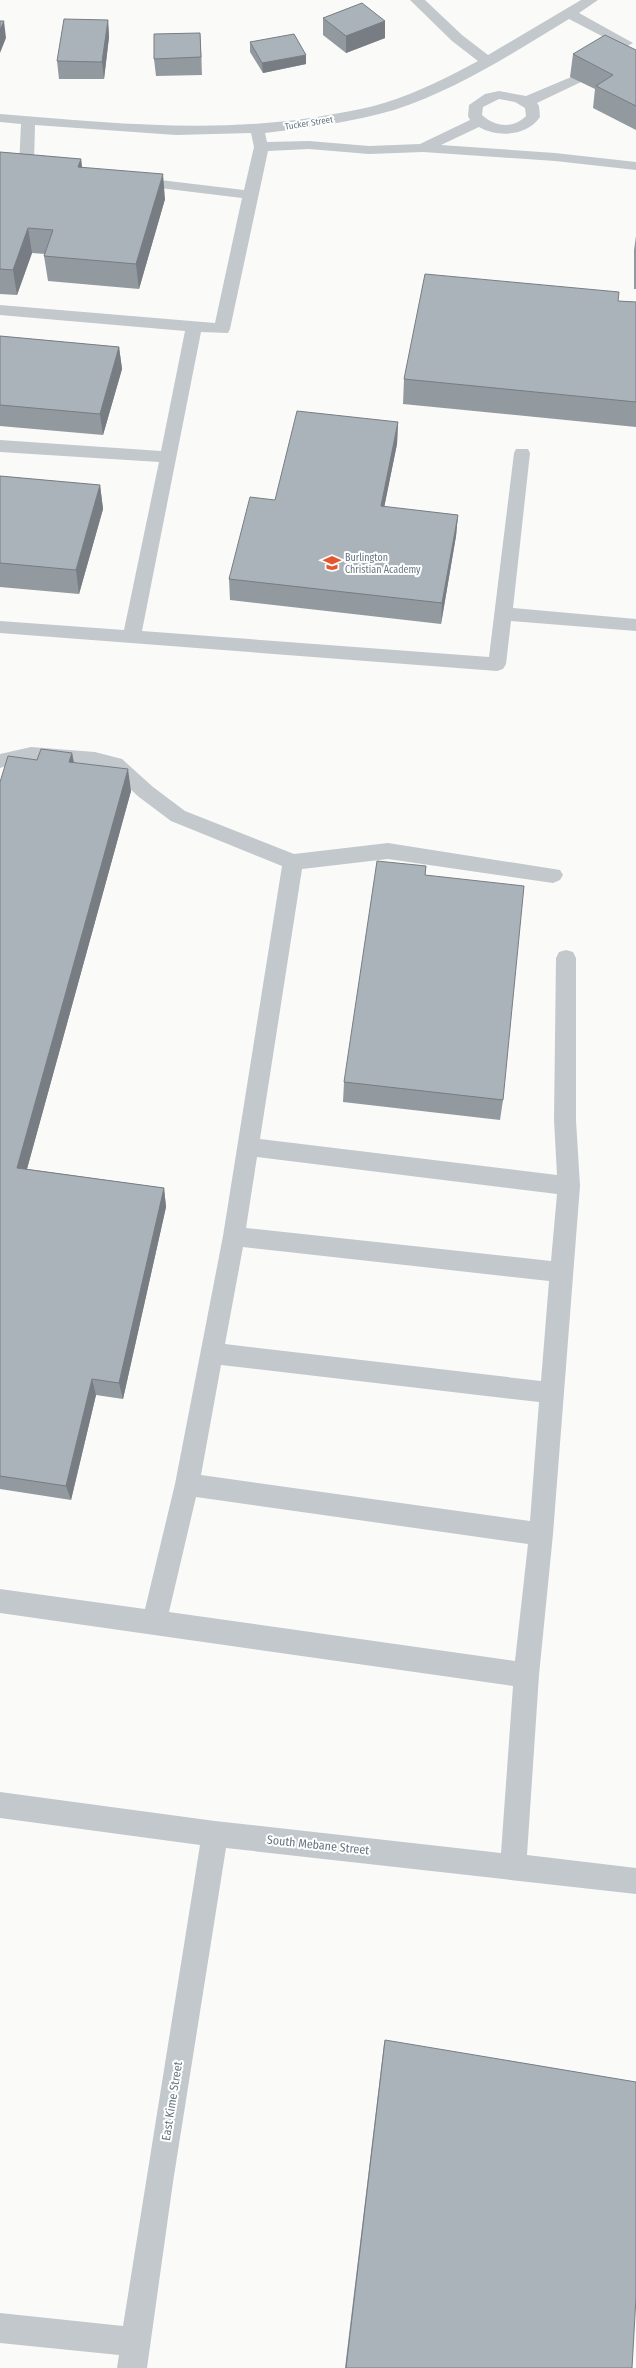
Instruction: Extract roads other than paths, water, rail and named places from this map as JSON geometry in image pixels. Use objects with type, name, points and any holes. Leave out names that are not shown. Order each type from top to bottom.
[{"type":"street","points":[[417,0],[457,38],[487,61]]},
{"type":"street","name":"Tucker Street","points":[[0,118],[115,128],[233,131],[257,128],[289,127],[328,120],[389,106],[450,80],[487,61],[591,0]]},
{"type":"street","points":[[568,14],[631,40],[614,54]]},
{"type":"street","points":[[526,102],[576,79]]},
{"type":"street","points":[[450,80],[482,100]]},
{"type":"street","points":[[499,95],[514,97],[526,102],[532,106],[533,117],[523,126],[514,129],[495,129],[479,121],[474,110],[482,100],[499,95]]},
{"type":"street","points":[[28,121],[26,167],[57,171]]},
{"type":"street","points":[[423,148],[479,121]]},
{"type":"street","points":[[0,310],[222,329],[261,147],[257,128]]},
{"type":"street","points":[[261,147],[309,145],[369,150],[423,148],[555,156],[636,166]]},
{"type":"street","points":[[119,179],[251,195]]},
{"type":"street","points":[[132,637],[194,327]]},
{"type":"street","points":[[0,446],[168,457]]},
{"type":"street","points":[[0,627],[497,664],[522,454]]},
{"type":"street","points":[[503,614],[636,625]]},
{"type":"street","points":[[0,761],[31,754],[95,759],[115,764],[146,792],[178,816],[293,862],[388,851],[553,875]]},
{"type":"street","points":[[154,1622],[187,1484],[234,1236],[293,862]]},
{"type":"street","points":[[513,1867],[526,1675],[541,1534],[568,1186],[566,1120],[566,958]]},
{"type":"street","points":[[248,1147],[568,1186]]},
{"type":"street","points":[[234,1236],[561,1272]]},
{"type":"street","points":[[212,1352],[553,1393]]},
{"type":"street","points":[[187,1484],[541,1534]]},
{"type":"street","points":[[0,1602],[154,1622],[526,1675]]},
{"type":"street","name":"South Mebane Street","points":[[0,1805],[215,1834],[636,1881]]},
{"type":"street","name":"East Kime Street","points":[[134,2355],[159,2182],[215,1834]]},
{"type":"street","points":[[0,2328],[134,2355]]},
{"type":"place","name":"Burlington Christian Academy","points":[[332,563]]}]
